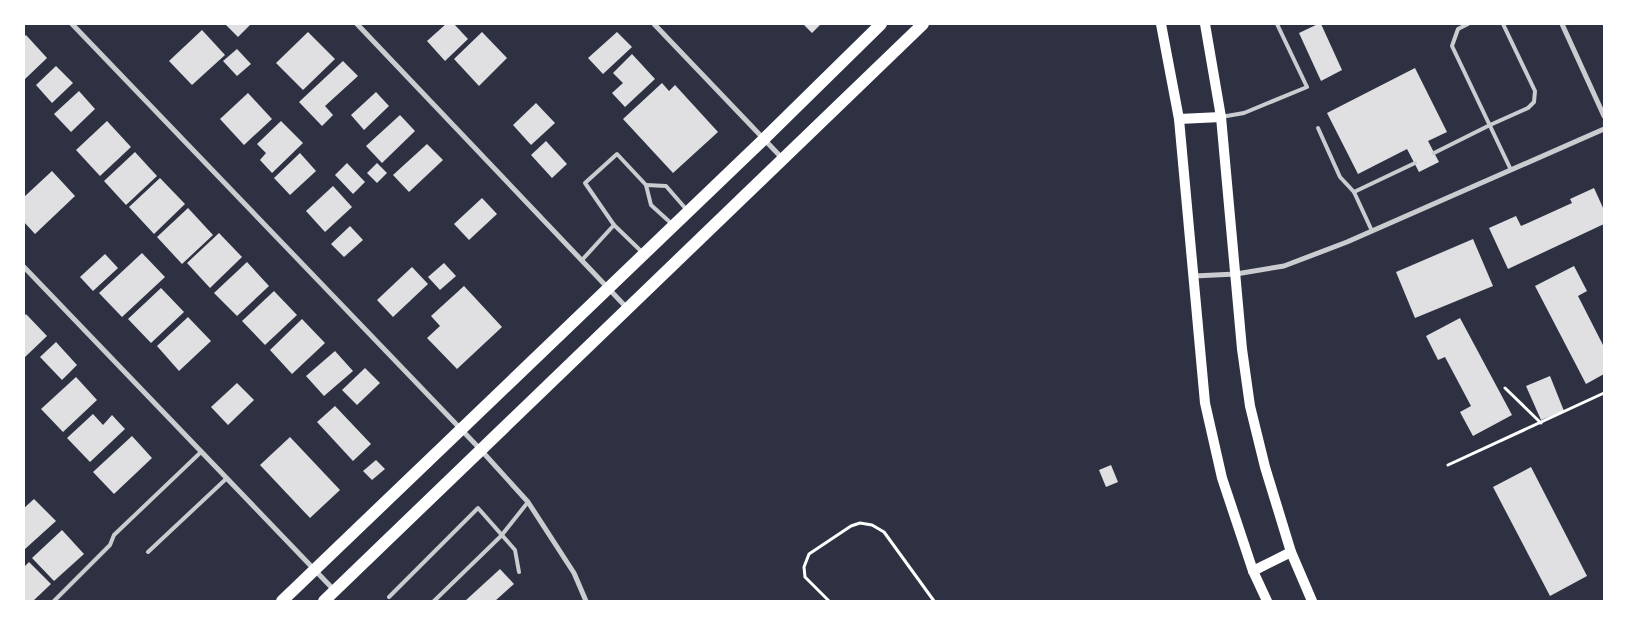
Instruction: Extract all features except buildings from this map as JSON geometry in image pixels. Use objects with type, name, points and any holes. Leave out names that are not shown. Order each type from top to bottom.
[{"type":"main road","points":[[282,601],[764,139],[881,24]]},
{"type":"main road","points":[[324,601],[480,449],[784,160],[923,24]]},
{"type":"main road","points":[[1161,24],[1179,119],[1205,403],[1222,478],[1253,571],[1266,601]]},
{"type":"main road","points":[[1205,24],[1221,117],[1242,349],[1250,406],[1265,467],[1291,552],[1312,601]]},
{"type":"main road","points":[[1179,119],[1221,117]]},
{"type":"main road","points":[[1253,571],[1291,552]]},
{"type":"street","points":[[72,24],[480,449],[528,502],[574,572],[586,601]]},
{"type":"street","points":[[357,24],[627,309]]},
{"type":"street","points":[[654,24],[784,160]]},
{"type":"street","points":[[1562,24],[1604,116]]},
{"type":"street","points":[[1192,276],[1236,274],[1284,266],[1372,231],[1604,129]]},
{"type":"street","points":[[24,268],[335,591]]},
{"type":"lane","points":[[1221,117],[1244,113],[1307,87],[1277,24]]},
{"type":"lane","points":[[1468,24],[1458,30],[1452,46],[1511,170]]},
{"type":"lane","points":[[1434,153],[1528,108],[1534,102],[1534,91],[1503,24]]},
{"type":"lane","points":[[1318,128],[1340,177],[1354,192],[1372,231]]},
{"type":"lane","points":[[644,254],[614,226],[585,183],[617,154],[646,185],[651,205],[673,226]]},
{"type":"lane","points":[[1354,192],[1415,163]]},
{"type":"lane","points":[[646,185],[666,186],[688,212]]},
{"type":"lane","points":[[582,260],[614,226]]},
{"type":"lane","points":[[54,601],[110,545],[114,535],[201,452]]},
{"type":"lane","points":[[148,552],[227,478]]},
{"type":"lane","points":[[434,601],[501,536],[528,502]]},
{"type":"lane","points":[[388,596],[478,508],[515,550],[518,572]]},
{"type":"path","points":[[1505,388],[1541,423]]},
{"type":"path","points":[[1448,465],[1604,394]]},
{"type":"path","points":[[829,601],[805,577],[804,567],[809,554],[851,526],[860,523],[872,525],[884,532],[934,601]]}]
